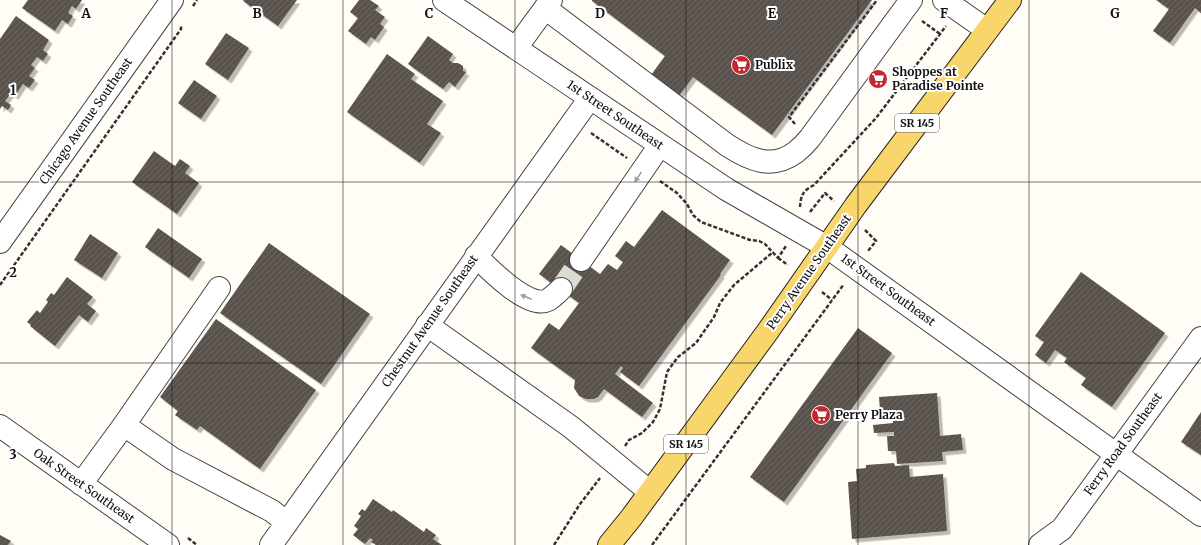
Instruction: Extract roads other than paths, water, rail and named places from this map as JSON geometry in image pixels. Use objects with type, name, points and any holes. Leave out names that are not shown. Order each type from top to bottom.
[{"type":"main road","name":"Perry Avenue Southeast","points":[[613,543],[763,338],[849,215],[1010,0]]},
{"type":"street","name":"1st Street Southeast","points":[[444,0],[726,189],[827,247],[1201,515]]},
{"type":"street","points":[[516,48],[548,4],[727,146],[755,160],[771,162],[785,158],[796,152],[810,138],[911,0]]},
{"type":"street","points":[[944,0],[987,30]]},
{"type":"street","name":"Chicago Avenue Southeast","points":[[0,242],[181,5]]},
{"type":"street","name":"Chestnut Avenue Southeast","points":[[271,545],[590,98]]},
{"type":"street","points":[[581,260],[660,145]]},
{"type":"street","points":[[476,256],[497,277],[520,294],[535,300],[547,300],[560,289]]},
{"type":"street","points":[[81,484],[219,288]]},
{"type":"street","points":[[427,325],[571,427],[650,492]]},
{"type":"street","name":"Ferry Road Southeast","points":[[1040,545],[1062,529],[1201,338]]},
{"type":"street","points":[[124,425],[173,459],[272,511],[288,522]]},
{"type":"street","name":"Oak Street Southeast","points":[[0,426],[168,545]]},
{"type":"tunnel","points":[[561,289],[581,260]]},
{"type":"place","name":"Publix","points":[[741,65]]},
{"type":"place","name":"Shoppes at Paradise Pointe","points":[[878,79]]},
{"type":"place","name":"Perry Plaza","points":[[821,415]]}]
